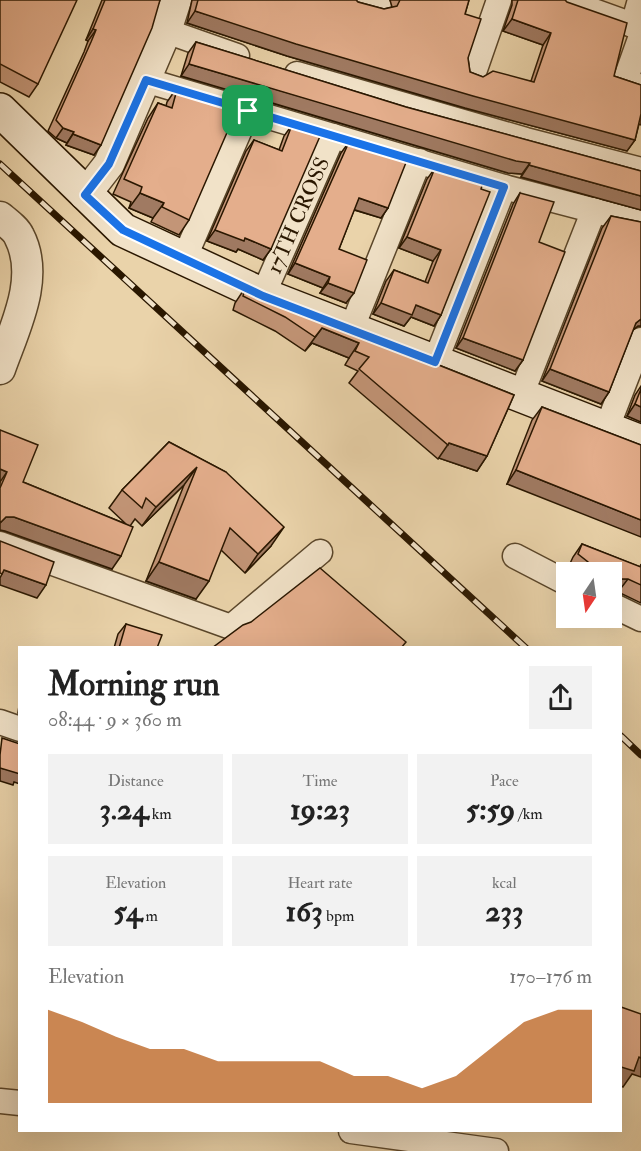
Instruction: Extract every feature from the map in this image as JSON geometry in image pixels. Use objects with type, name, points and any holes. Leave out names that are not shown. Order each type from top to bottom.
[{"type":"main road","points":[[0,110],[123,230],[263,296],[641,442]]},
{"type":"street","points":[[85,195],[109,164],[146,80],[176,0]]},
{"type":"street","points":[[354,0],[379,7]]},
{"type":"street","points":[[473,75],[499,0]]},
{"type":"street","points":[[563,0],[638,30]]},
{"type":"street","points":[[639,0],[638,30],[625,81],[641,87]]},
{"type":"street","points":[[165,31],[265,64],[526,140],[641,170]]},
{"type":"street","points":[[146,80],[504,187],[641,223]]},
{"type":"street","points":[[184,258],[248,111]]},
{"type":"street","name":"17TH CROSS","points":[[263,296],[333,136]]},
{"type":"street","points":[[351,330],[419,161]]},
{"type":"street","points":[[435,362],[504,187]]},
{"type":"street","points":[[521,395],[594,210]]},
{"type":"street","points":[[0,216],[19,236],[29,272],[20,311],[0,369]]},
{"type":"street","points":[[606,430],[641,340]]},
{"type":"street","points":[[0,544],[231,627],[320,552]]},
{"type":"street","points":[[515,556],[556,577]]},
{"type":"street","points":[[622,610],[641,619]]},
{"type":"street","points":[[0,722],[18,728]]},
{"type":"street","points":[[0,1101],[18,1103]]},
{"type":"street","points":[[358,1132],[496,1151]]},
{"type":"building","points":[[0,0],[77,0],[38,84],[0,64]]},
{"type":"building","points":[[105,0],[160,0],[152,28],[101,145],[73,134],[74,132],[63,128],[56,120],[96,30],[93,29]]},
{"type":"building","points":[[198,0],[356,0],[384,9],[397,6],[400,0],[469,0],[465,14],[481,19],[468,58],[470,72],[483,77],[493,71],[534,82],[551,33],[512,19],[518,0],[565,0],[627,23],[614,76],[641,85],[641,114],[635,140],[473,96],[296,44],[195,11]]},
{"type":"building","points":[[196,42],[406,107],[641,171],[641,196],[189,64]]},
{"type":"building","points":[[178,86],[239,105],[189,220],[162,207],[164,203],[140,193],[142,187],[124,179],[158,103],[172,108]]},
{"type":"building","points":[[292,125],[321,134],[271,249],[245,238],[244,241],[215,230],[254,140],[282,151]]},
{"type":"building","points":[[349,142],[407,160],[388,208],[359,198],[339,249],[367,260],[354,293],[328,283],[330,277],[295,263]]},
{"type":"building","points":[[435,168],[483,182],[481,189],[490,192],[441,315],[416,305],[412,315],[381,303],[394,270],[428,283],[441,250],[407,237]]},
{"type":"building","points":[[520,193],[554,202],[539,242],[565,252],[523,360],[463,338]]},
{"type":"building","points":[[611,216],[641,222],[641,319],[636,323],[609,392],[550,369]]},
{"type":"building","points":[[245,288],[514,395],[487,456],[449,443],[448,445],[359,369],[369,357],[355,351],[359,343],[322,328],[315,337],[285,317],[243,296]]},
{"type":"building","points":[[641,389],[641,407],[635,404]]},
{"type":"building","points":[[542,407],[641,445],[641,520],[516,470]]},
{"type":"building","points":[[0,430],[38,445],[23,482],[133,527],[121,556],[14,517],[6,517],[0,523],[0,488],[7,472],[0,469]]},
{"type":"building","points":[[169,442],[226,472],[284,527],[258,554],[230,528],[209,581],[159,562],[197,467],[156,507],[146,498],[142,508],[122,490]]},
{"type":"building","points":[[0,541],[54,562],[46,585],[4,570],[2,574],[0,573]]},
{"type":"building","points":[[582,544],[641,567],[641,585],[628,579],[622,579],[622,562],[588,562],[578,554]]},
{"type":"building","points":[[320,568],[406,642],[403,646],[215,646],[243,625],[251,622]]},
{"type":"building","points":[[126,624],[162,635],[158,646],[120,646]]},
{"type":"building","points":[[2,738],[18,743],[18,773],[0,768]]},
{"type":"building","points":[[622,1007],[641,1014],[641,1058],[639,1057],[634,1071],[622,1067]]},
{"type":"railway","points":[[0,164],[524,646]]},
{"type":"railway","points":[[622,737],[641,755]]},
{"type":"route","points":[[146,80],[248,111],[504,187],[435,362],[263,296],[123,230],[85,195],[109,164],[146,80]]}]
